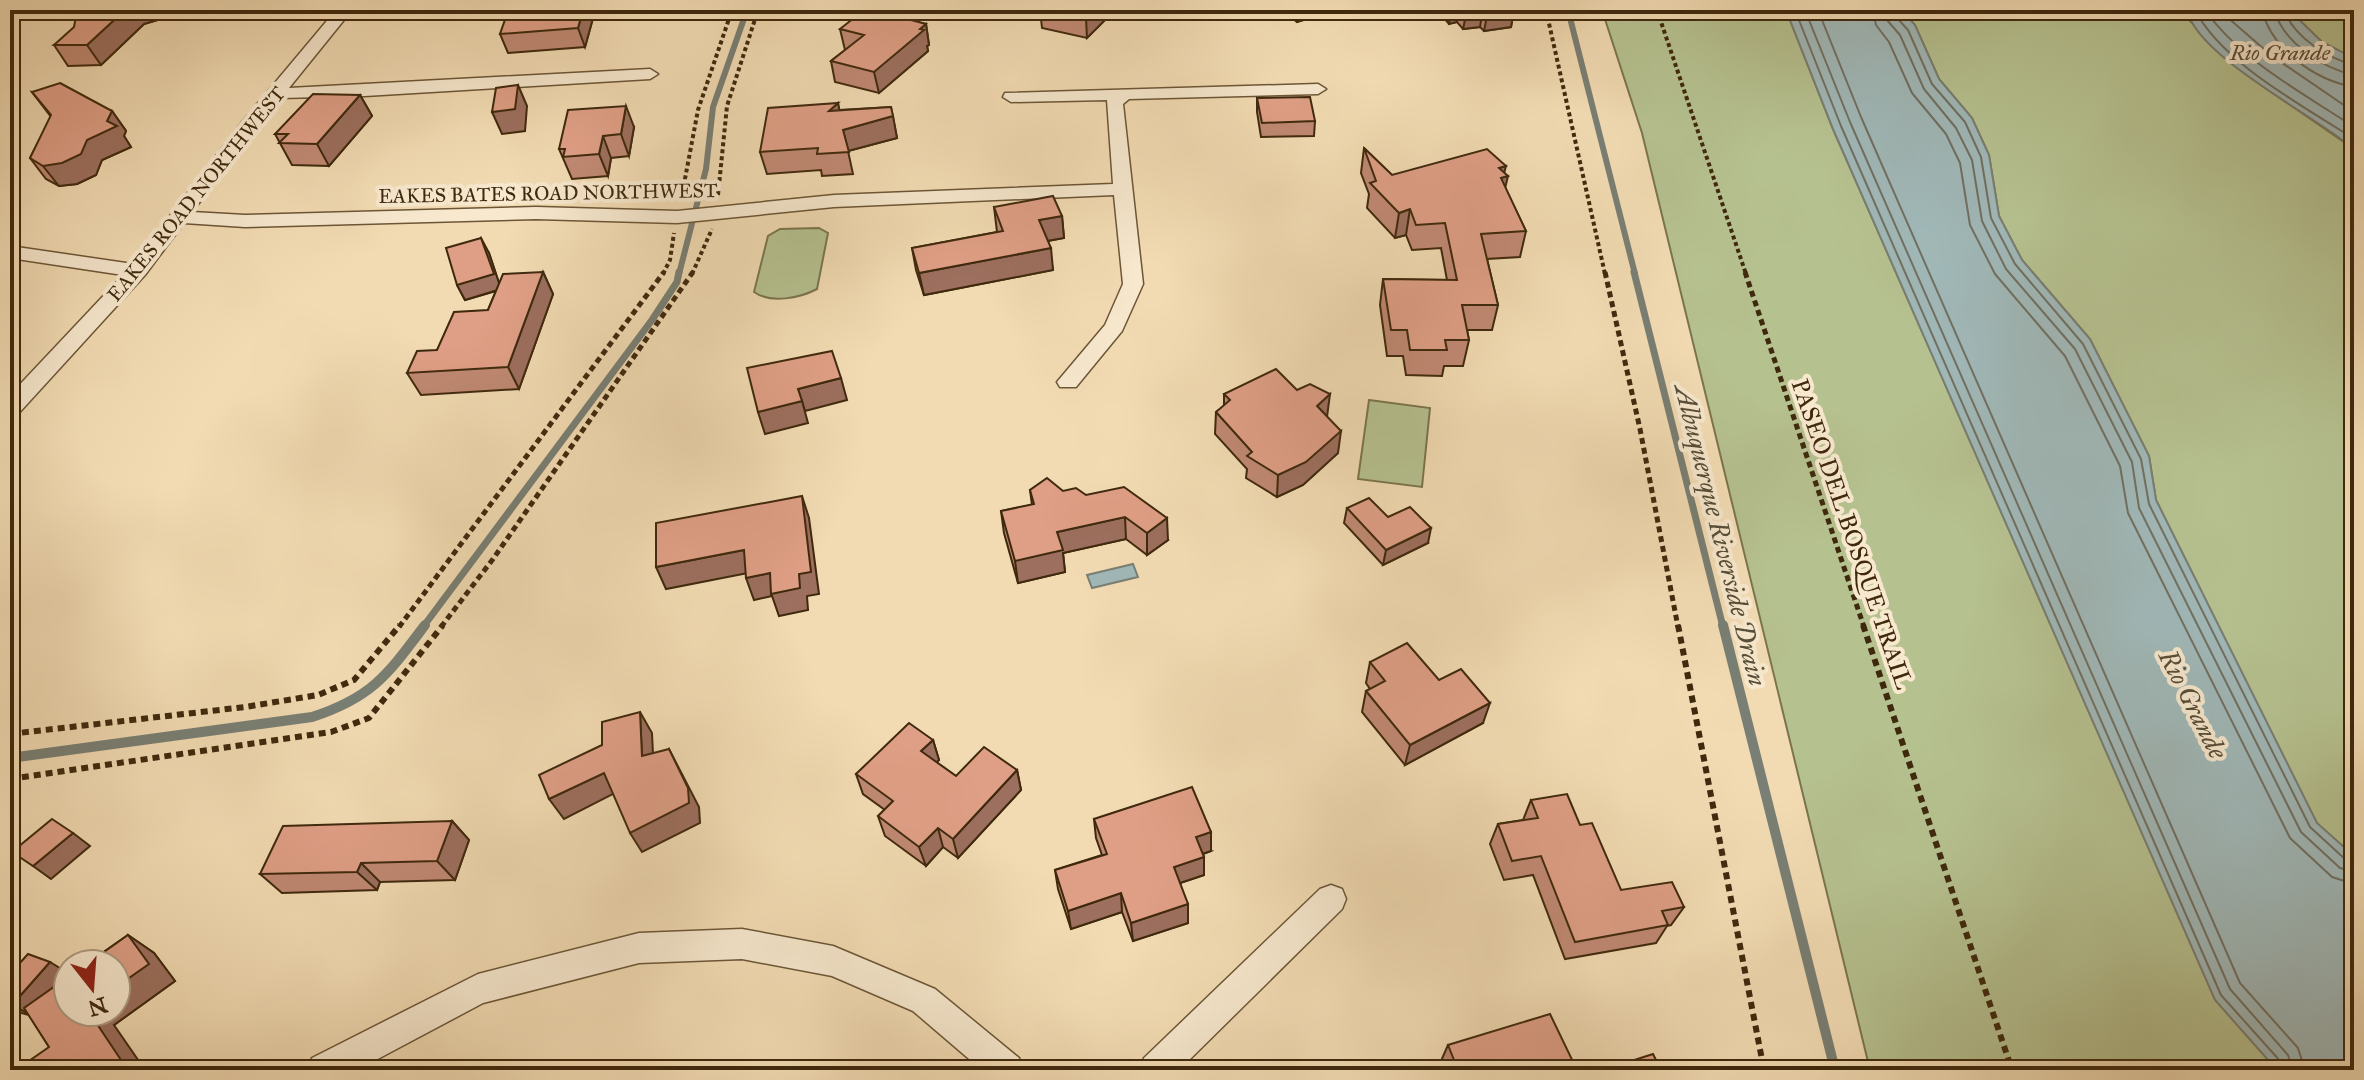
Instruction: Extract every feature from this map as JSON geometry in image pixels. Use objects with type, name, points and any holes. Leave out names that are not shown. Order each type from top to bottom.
[{"type":"street","name":"EAKES ROAD NORTHWEST","points":[[10,409],[138,271],[344,10]]},
{"type":"street","points":[[276,93],[365,91],[650,74]]},
{"type":"street","points":[[1011,97],[1318,89]]},
{"type":"street","points":[[1068,382],[1111,336],[1133,284],[1114,102],[1126,93]]},
{"type":"street","name":"EAKES BATES ROAD NORTHWEST","points":[[179,217],[245,221],[536,213],[677,217],[834,201],[1123,189]]},
{"type":"street","points":[[10,252],[138,271]]},
{"type":"street","points":[[1156,1070],[1331,899]]},
{"type":"street","points":[[324,1070],[478,989],[639,948],[742,944],[833,961],[924,1000],[1007,1070]]},
{"type":"path","points":[[10,734],[318,695],[354,680],[382,649],[660,282],[670,260],[698,110],[732,10]]},
{"type":"path","points":[[10,779],[319,734],[369,718],[493,559],[688,283],[717,214],[718,169],[727,106],[758,10]]},
{"type":"path","points":[[1546,10],[1640,429],[1764,1070]]},
{"type":"path","name":"PASEO DEL BOSQUE TRAIL","points":[[1657,10],[2012,1070]]},
{"type":"green space","points":[[1602,10],[1786,10],[1833,129],[2215,999],[2277,1070],[1870,1070],[1642,133]]},
{"type":"green space","points":[[1901,10],[2187,10],[2189,20],[2254,80],[2354,149],[2354,856],[2317,824],[2156,500],[2149,456],[2090,339],[2022,260],[1999,216],[1989,155],[1972,118],[1939,79],[1915,25]]},
{"type":"green space","points":[[2289,10],[2354,10],[2354,59],[2322,42]]},
{"type":"green space","points":[[819,228],[828,233],[817,289],[786,298],[769,298],[754,292],[768,236],[780,229]]},
{"type":"green space","points":[[1369,400],[1430,408],[1422,487],[1358,479]]},
{"type":"water","name":"Rio Grande","points":[[1786,10],[1901,10],[1915,25],[1939,79],[1972,118],[1989,155],[1999,216],[2022,260],[2090,339],[2149,456],[2156,500],[2317,823],[2354,856],[2354,1070],[2277,1070],[2215,1000],[1833,129]]},
{"type":"water","name":"Rio Grande","points":[[2187,10],[2289,10],[2322,42],[2354,58],[2354,149],[2234,66],[2195,28]]},
{"type":"water","points":[[1133,564],[1138,577],[1092,588],[1087,575]]},
{"type":"building","points":[[125,10],[87,45],[54,45],[74,27],[77,11]]},
{"type":"building","points":[[524,10],[583,10],[578,28],[500,34],[507,14],[523,13]]},
{"type":"building","points":[[864,10],[884,14],[894,10],[917,15],[911,20],[926,24],[920,29],[924,30],[874,72],[831,61],[864,35],[840,29]]},
{"type":"building","points":[[1051,10],[1094,10],[1086,18]]},
{"type":"building","points":[[60,83],[112,111],[107,121],[117,126],[87,140],[81,154],[62,163],[43,166],[30,158],[51,115],[32,92]]},
{"type":"building","points":[[518,85],[515,109],[492,112],[496,88]]},
{"type":"building","points":[[313,94],[360,95],[317,144],[279,143],[288,134],[275,134]]},
{"type":"building","points":[[1310,97],[1315,121],[1262,123],[1257,98]]},
{"type":"building","points":[[838,103],[829,111],[891,107],[893,116],[843,130],[849,152],[817,154],[818,148],[760,152],[768,108]]},
{"type":"building","points":[[626,106],[621,134],[603,136],[599,154],[563,157],[565,149],[559,149],[568,110]]},
{"type":"building","points":[[1364,148],[1392,175],[1487,149],[1506,166],[1499,168],[1508,176],[1501,178],[1526,231],[1481,234],[1498,305],[1462,305],[1469,340],[1445,340],[1447,350],[1410,350],[1407,330],[1391,330],[1383,279],[1457,280],[1445,223],[1416,225],[1410,209],[1399,213],[1370,183],[1376,181]]},
{"type":"building","points":[[1053,196],[1062,216],[1039,220],[1051,248],[919,273],[912,248],[1003,231],[994,207]]},
{"type":"building","points":[[481,238],[494,274],[457,285],[446,248]]},
{"type":"building","points":[[543,272],[508,367],[407,373],[417,351],[437,350],[454,312],[488,310],[503,274]]},
{"type":"building","points":[[832,351],[841,378],[798,389],[802,401],[758,412],[747,368]]},
{"type":"building","points":[[1276,369],[1297,390],[1310,384],[1330,394],[1317,406],[1341,431],[1306,462],[1278,475],[1247,456],[1252,452],[1216,412],[1230,400],[1224,394]]},
{"type":"building","points":[[1047,478],[1063,491],[1076,488],[1086,495],[1124,487],[1167,518],[1147,533],[1125,517],[1057,532],[1063,550],[1015,561],[1001,511],[1034,504],[1030,490]]},
{"type":"building","points":[[802,496],[811,572],[799,574],[800,588],[771,594],[770,573],[746,578],[744,550],[656,567],[656,523]]},
{"type":"building","points":[[1369,498],[1388,517],[1410,507],[1431,528],[1386,550],[1347,508]]},
{"type":"building","points":[[1407,643],[1439,680],[1461,669],[1490,703],[1410,745],[1366,691],[1385,681],[1370,662]]},
{"type":"building","points":[[640,712],[642,756],[669,749],[688,788],[689,803],[630,833],[604,773],[549,799],[539,775],[602,745],[602,722]]},
{"type":"building","points":[[909,723],[933,740],[921,751],[956,776],[984,747],[1017,770],[953,839],[938,828],[919,847],[878,816],[893,801],[856,774]]},
{"type":"building","points":[[1192,787],[1211,832],[1196,837],[1204,857],[1174,867],[1188,904],[1131,923],[1121,893],[1068,911],[1055,870],[1107,854],[1094,819]]},
{"type":"building","points":[[1567,794],[1580,825],[1592,823],[1621,890],[1672,882],[1684,907],[1662,911],[1668,925],[1575,942],[1541,856],[1512,861],[1498,824],[1538,818],[1531,800]]},
{"type":"building","points":[[52,819],[73,833],[33,866],[12,852]]},
{"type":"building","points":[[452,821],[437,861],[361,863],[357,872],[260,874],[283,826]]},
{"type":"building","points":[[128,935],[149,964],[132,976],[132,948],[110,948]]},
{"type":"building","points":[[28,954],[50,962],[12,1005],[10,974]]},
{"type":"building","points":[[52,988],[52,1028],[100,1028],[123,1063],[114,1070],[16,1070],[49,1047],[24,1008]]},
{"type":"building","points":[[1550,1014],[1577,1070],[1458,1070],[1448,1045]]},
{"type":"building","points":[[1653,1054],[1661,1070],[1603,1070]]},
{"type":"waterway","points":[[679,274],[706,169],[713,107],[747,10]]},
{"type":"waterway","name":"Albuquerque Riverside Drain","points":[[1568,10],[1635,274]]},
{"type":"waterway","points":[[423,627],[652,320],[677,282],[679,272]]},
{"type":"waterway","name":"Albuquerque Riverside Drain","points":[[1634,272],[1723,627]]},
{"type":"waterway","points":[[10,758],[312,717],[350,701],[378,682],[425,625]]},
{"type":"waterway","name":"Albuquerque Riverside Drain","points":[[1723,625],[1835,1070]]}]
